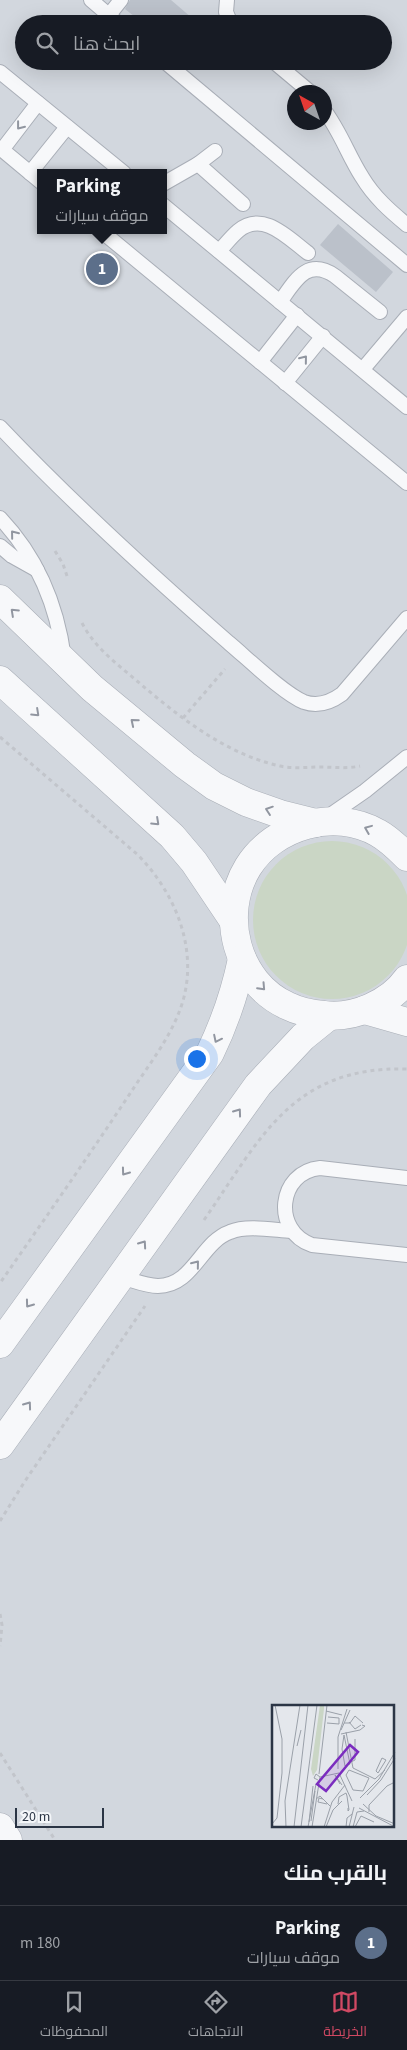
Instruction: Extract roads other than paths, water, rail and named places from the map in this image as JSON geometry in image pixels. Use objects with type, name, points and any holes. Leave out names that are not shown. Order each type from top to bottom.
[{"type":"street","points":[[0,599],[64,658],[92,688],[185,765],[214,786],[246,802],[280,814],[318,822],[340,822],[360,825],[377,832],[407,857]]},
{"type":"street","points":[[0,680],[172,836],[194,862],[233,920]]},
{"type":"street","points":[[318,822],[289,831],[266,846],[248,867],[237,893],[233,920],[235,940],[242,959],[253,978],[268,994],[286,1006],[307,1013],[329,1016],[347,1015],[365,1010],[387,998],[407,978]]},
{"type":"street","points":[[0,1344],[210,1052],[225,1023],[235,992],[242,959]]},
{"type":"street","points":[[365,1010],[407,1022]]},
{"type":"street","points":[[0,1444],[258,1085],[303,1037],[329,1016]]},
{"type":"street","points":[[0,1827],[8,1840]]},
{"type":"lane","points":[[91,0],[109,15]]},
{"type":"lane","points":[[115,15],[121,0]]},
{"type":"lane","points":[[227,0],[227,15]]},
{"type":"lane","points":[[175,70],[407,265]]},
{"type":"lane","points":[[284,70],[302,85]]},
{"type":"lane","points":[[0,72],[119,169]]},
{"type":"lane","points":[[36,178],[1,149],[38,103]]},
{"type":"lane","points":[[332,121],[371,191],[407,225]]},
{"type":"lane","points":[[41,169],[67,127]]},
{"type":"lane","points":[[167,182],[198,164],[215,151]]},
{"type":"lane","points":[[198,164],[243,204]]},
{"type":"lane","points":[[167,208],[407,407]]},
{"type":"lane","points":[[219,251],[238,231],[255,223],[275,227],[308,253]]},
{"type":"lane","points":[[105,234],[407,483]]},
{"type":"lane","points":[[280,302],[297,278],[304,272],[319,269],[328,271],[380,312]]},
{"type":"lane","points":[[260,362],[297,315]]},
{"type":"lane","points":[[362,369],[407,317]]},
{"type":"lane","points":[[285,383],[323,336]]},
{"type":"lane","points":[[0,427],[132,557],[240,652],[296,698],[310,703],[325,703],[334,700],[350,686],[407,618]]},
{"type":"lane","points":[[0,518],[22,544],[38,570],[56,613],[64,658]]},
{"type":"lane","points":[[0,546],[12,556],[38,570]]},
{"type":"lane","points":[[318,822],[365,791],[407,757]]},
{"type":"lane","points":[[407,1178],[320,1168],[310,1169],[293,1180],[289,1188],[285,1216],[291,1231],[301,1241],[312,1245],[407,1256]]},
{"type":"lane","points":[[120,1277],[158,1286],[170,1284],[191,1270],[213,1243],[230,1231],[241,1229],[291,1231]]},
{"type":"place","name":"Parking","points":[[102,269]]}]
